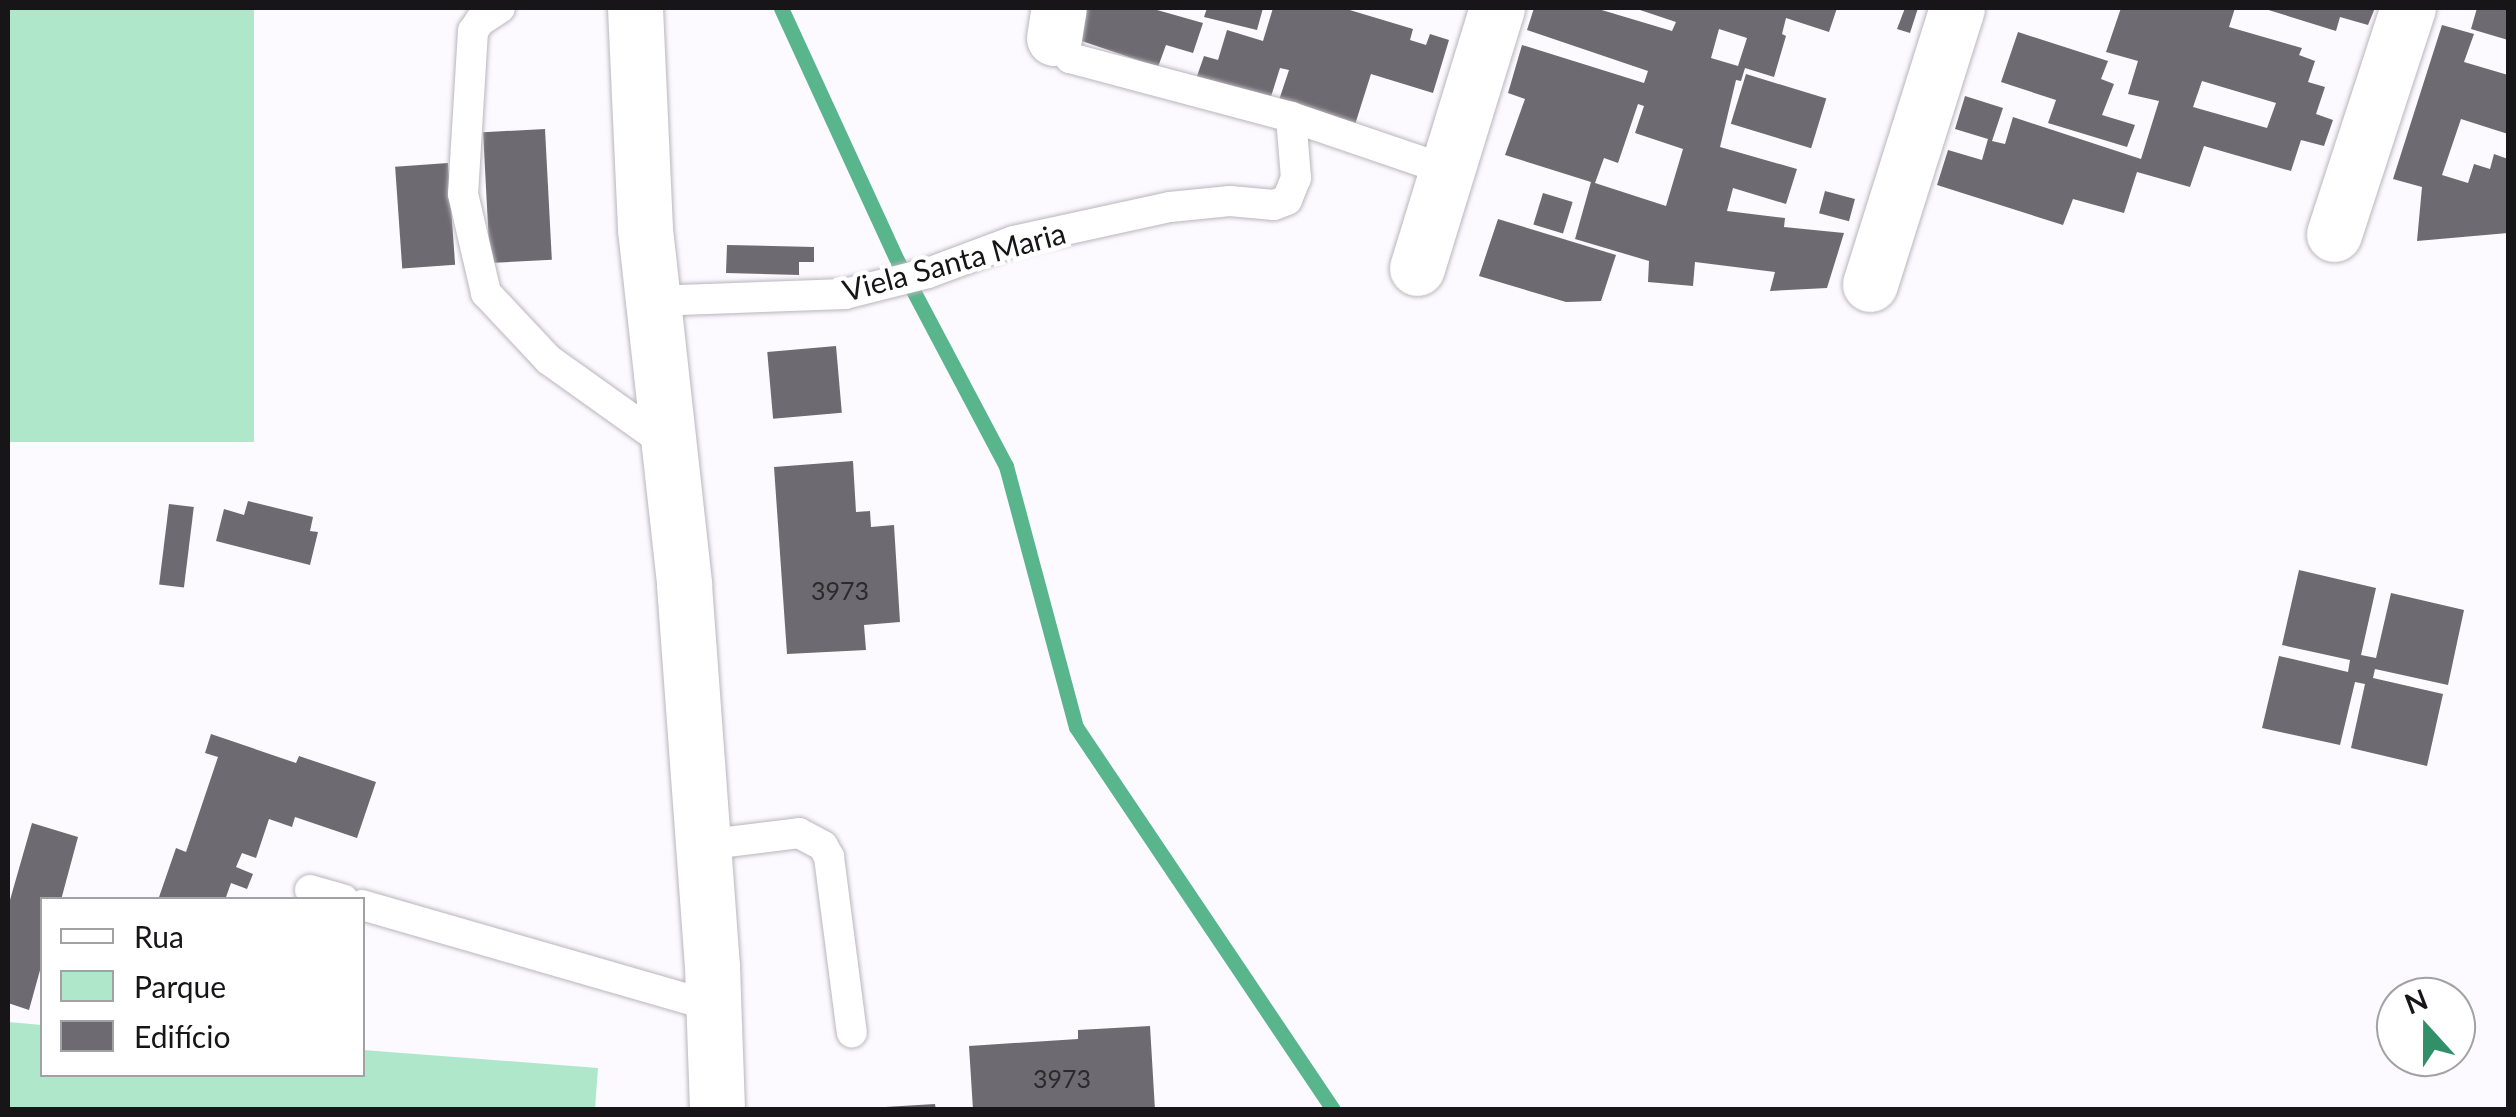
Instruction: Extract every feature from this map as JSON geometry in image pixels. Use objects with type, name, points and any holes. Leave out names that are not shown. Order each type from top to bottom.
[{"type":"main road","points":[[635,8],[652,301],[684,585],[717,1110]]},
{"type":"main road","points":[[1417,268],[1498,8]]},
{"type":"main road","points":[[1870,284],[1957,8]]},
{"type":"main road","points":[[2334,234],[2408,8]]},
{"type":"lane","points":[[500,8],[473,31],[463,194],[486,293],[549,360],[668,444]]},
{"type":"lane","points":[[1056,23],[1070,58],[1292,117],[1447,170]]},
{"type":"lane","name":"Viela Santa Maria","points":[[652,301],[846,294],[928,273],[1014,241],[1170,207],[1230,201],[1274,205],[1288,200],[1296,178],[1292,117]]},
{"type":"lane","points":[[703,844],[799,833],[823,846],[828,858],[852,1033]]},
{"type":"lane","points":[[310,890],[334,897]]},
{"type":"lane","points":[[365,906],[713,1006]]},
{"type":"green space","points":[[8,8],[254,8],[254,442],[8,442]]},
{"type":"green space","points":[[8,1022],[40,1025],[40,1077],[365,1077],[365,1050],[598,1068],[595,1109],[8,1109]]},
{"type":"building","points":[[1082,8],[1150,8],[1203,23],[1193,53],[1166,45],[1158,67],[1073,38]]},
{"type":"building","points":[[1207,8],[1263,8],[1257,30],[1204,17]]},
{"type":"building","points":[[1273,8],[1343,8],[1413,29],[1410,40],[1426,45],[1430,34],[1449,40],[1433,93],[1371,74],[1353,131],[1277,106],[1289,70],[1280,68],[1269,103],[1196,79],[1204,56],[1218,60],[1227,30],[1263,41]]},
{"type":"building","points":[[1534,8],[1595,8],[1672,31],[1676,22],[1634,8],[1837,8],[1829,32],[1786,18],[1782,34],[1786,36],[1774,77],[1745,68],[1741,81],[1736,80],[1720,147],[1797,169],[1786,204],[1733,188],[1727,211],[1785,218],[1784,227],[1844,233],[1827,288],[1770,291],[1775,272],[1695,262],[1693,286],[1648,282],[1649,261],[1575,239],[1591,182],[1505,155],[1525,99],[1508,93],[1522,45],[1644,83],[1648,71],[1527,30]],"holes":[[[1719,29],[1747,38],[1738,66],[1711,58]],[[1638,104],[1644,106],[1635,133],[1683,149],[1666,206],[1595,183],[1604,158],[1618,163]]]},
{"type":"building","points":[[1905,8],[1918,8],[1910,33],[1897,29]]},
{"type":"building","points":[[2121,8],[2235,8],[2229,27],[2302,48],[2299,55],[2315,61],[2308,82],[2325,87],[2316,114],[2333,120],[2324,146],[2301,140],[2291,171],[2204,146],[2190,187],[2137,172],[2124,213],[2073,199],[2063,225],[1937,185],[1948,150],[1982,160],[1988,139],[1955,129],[1965,96],[2003,108],[1992,141],[2005,144],[2013,117],[2141,159],[2159,101],[2128,94],[2138,61],[2106,52]],"holes":[[[2202,81],[2276,103],[2267,128],[2193,107]]]},
{"type":"building","points":[[2262,8],[2375,8],[2368,25],[2340,17],[2336,31]]},
{"type":"building","points":[[2477,8],[2508,8],[2508,40],[2471,29]]},
{"type":"building","points":[[2442,25],[2474,34],[2464,62],[2508,75],[2508,134],[2461,119],[2442,175],[2468,183],[2474,164],[2490,169],[2494,154],[2508,159],[2508,233],[2417,241],[2422,187],[2393,179]]},
{"type":"building","points":[[2018,32],[2108,61],[2101,79],[2114,84],[2102,115],[2135,125],[2127,147],[2048,123],[2056,100],[2001,82]]},
{"type":"building","points":[[1746,74],[1826,99],[1811,148],[1731,124]]},
{"type":"building","points":[[545,129],[552,260],[490,263],[483,132]]},
{"type":"building","points":[[448,163],[455,265],[402,268],[395,167]]},
{"type":"building","points":[[1825,191],[1855,199],[1849,221],[1819,213]]},
{"type":"building","points":[[1543,193],[1573,202],[1563,234],[1533,225]]},
{"type":"building","points":[[1498,219],[1616,255],[1601,301],[1566,302],[1479,276]]},
{"type":"building","points":[[727,245],[814,247],[814,262],[799,262],[799,275],[726,273]]},
{"type":"building","points":[[836,346],[842,413],[773,419],[767,352]]},
{"type":"building","points":[[853,461],[856,512],[870,511],[871,527],[894,525],[900,622],[864,625],[866,650],[787,654],[774,467]]},
{"type":"building","points":[[248,501],[313,517],[310,531],[318,532],[310,565],[216,541],[224,509],[244,515]]},
{"type":"building","points":[[169,504],[194,507],[184,587],[159,584]]},
{"type":"building","points":[[2299,570],[2376,588],[2361,655],[2376,658],[2391,593],[2464,610],[2448,685],[2375,669],[2373,678],[2443,694],[2427,766],[2351,748],[2365,684],[2355,682],[2340,745],[2262,728],[2279,656],[2348,672],[2350,660],[2282,645]]},
{"type":"building","points":[[211,734],[296,763],[299,756],[376,782],[357,838],[295,817],[292,827],[269,819],[256,858],[242,853],[236,867],[253,874],[247,889],[231,883],[226,897],[159,897],[176,848],[186,852],[218,757],[205,753]]},
{"type":"building","points":[[32,823],[78,837],[62,897],[40,897],[40,970],[29,1010],[8,1003],[8,907]]},
{"type":"building","points":[[1150,1026],[1155,1110],[973,1110],[969,1046],[1078,1039],[1078,1030]]},
{"type":"building","points":[[935,1104],[936,1110],[885,1110],[885,1107]]},
{"type":"waterway","points":[[781,8],[898,262],[1006,466],[1076,727],[1333,1110]]}]
